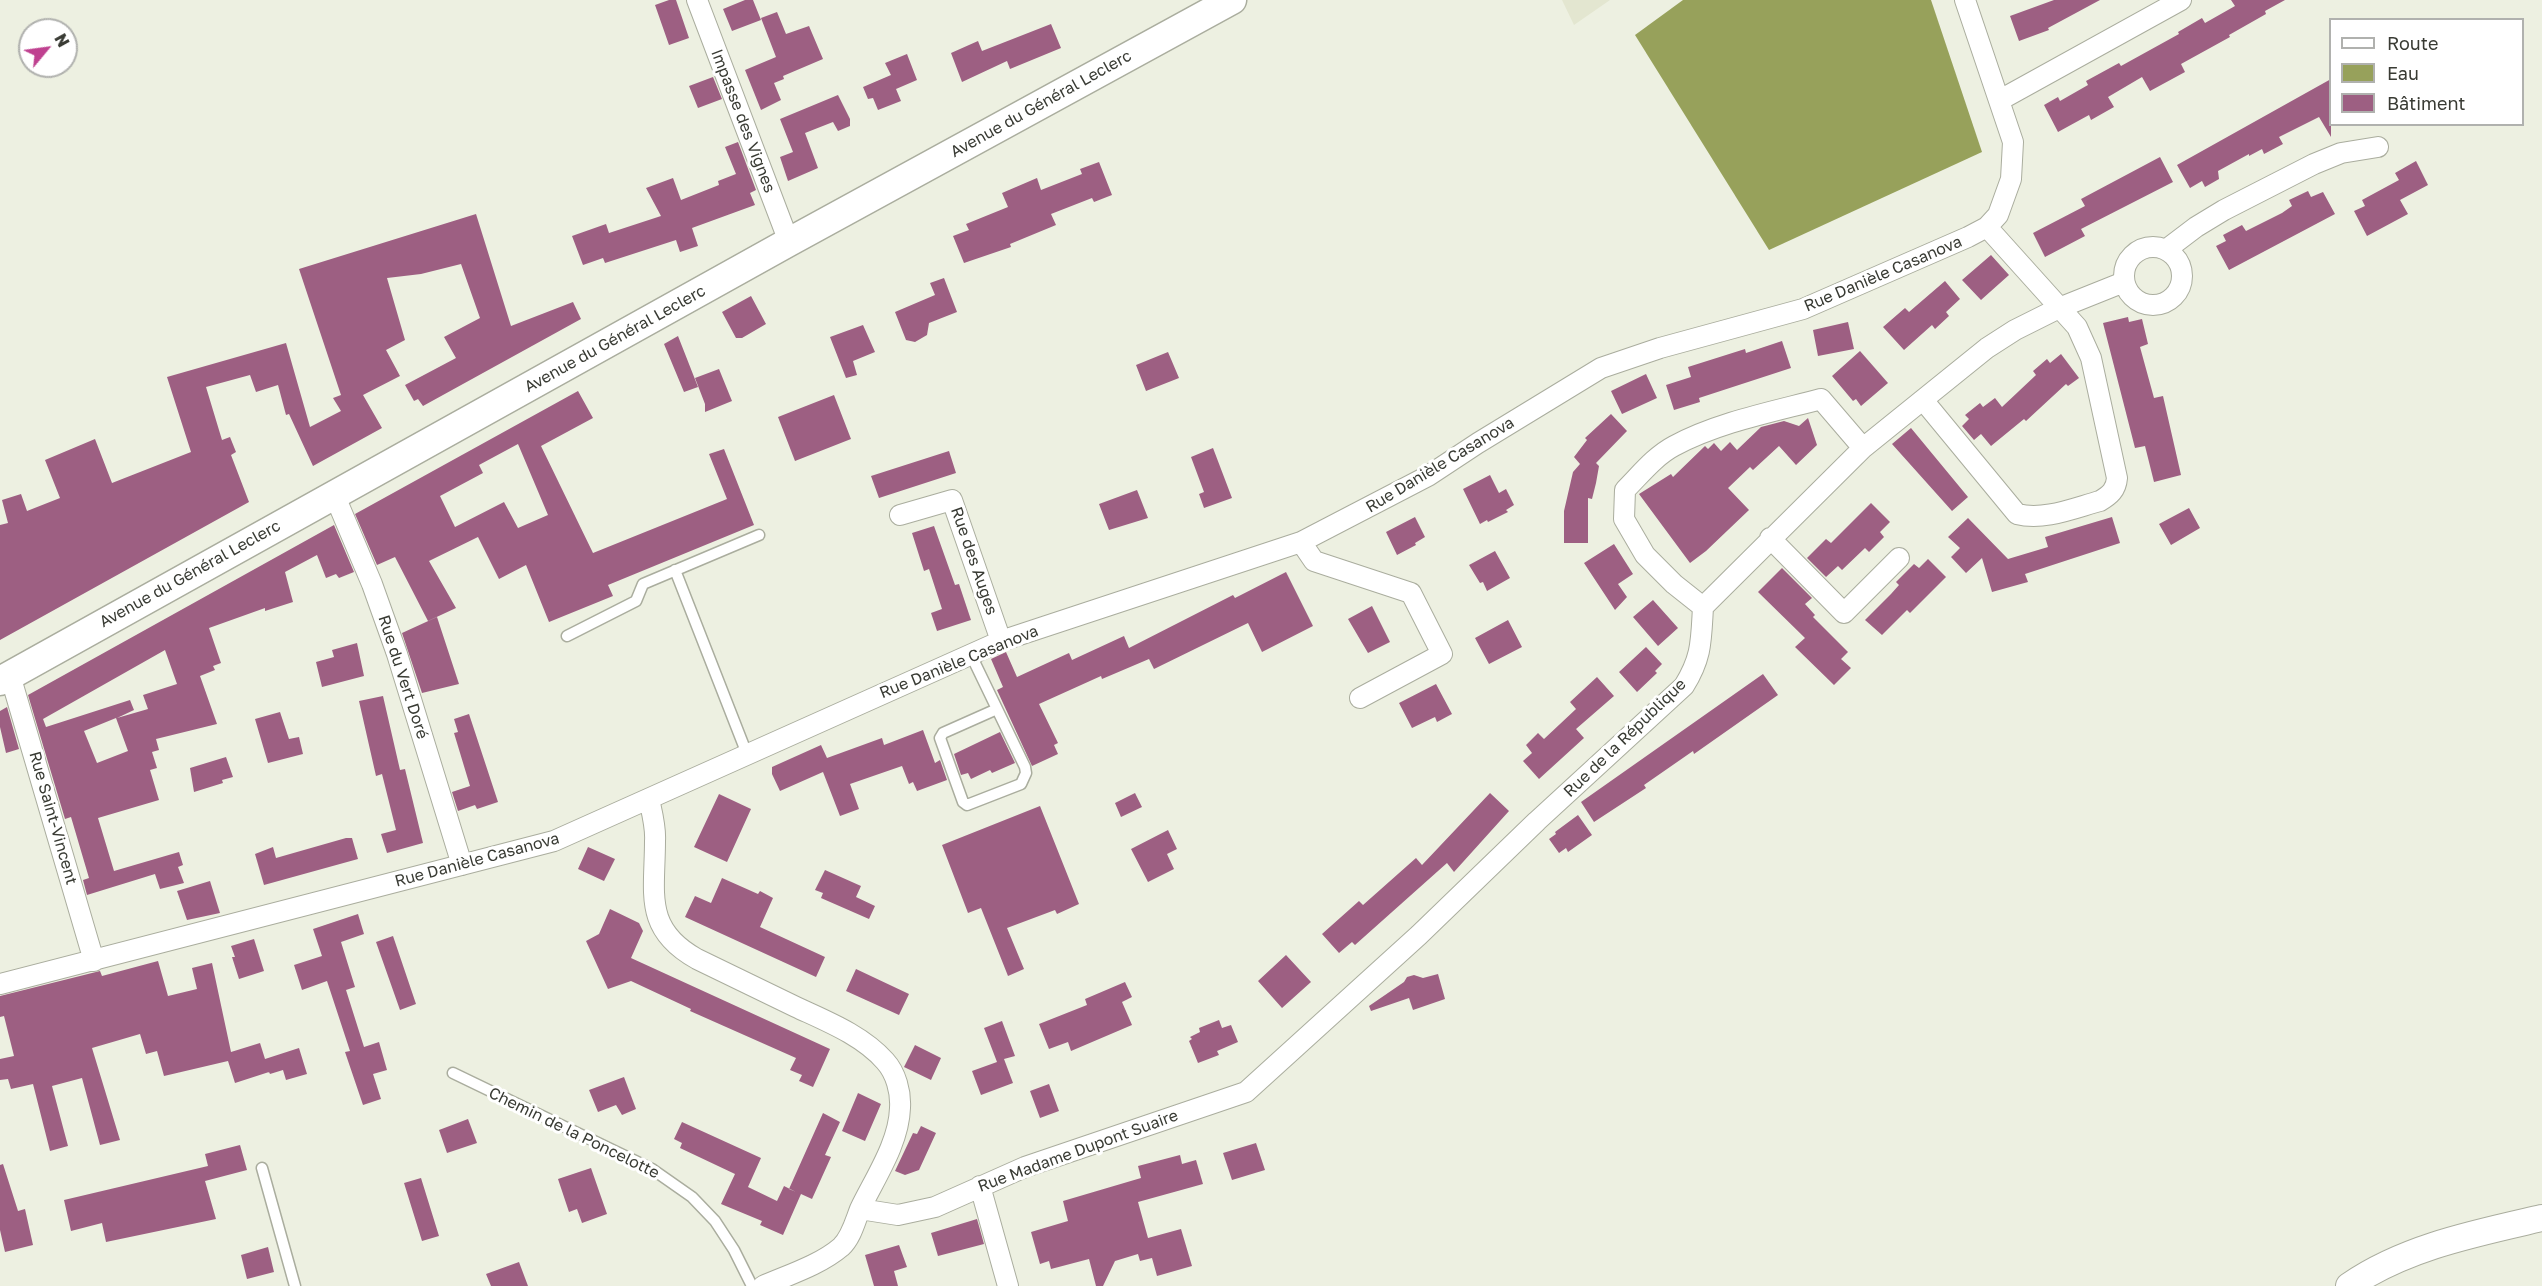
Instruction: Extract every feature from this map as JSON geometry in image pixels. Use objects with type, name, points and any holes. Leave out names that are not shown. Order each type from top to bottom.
[{"type":"main road","name":"Avenue du Général Leclerc","points":[[5,678],[789,242],[1232,0]]},
{"type":"street","name":"Impasse des Vignes","points":[[698,0],[789,242]]},
{"type":"street","points":[[1923,400],[2017,514],[2030,518],[2042,516],[2109,496],[2116,487],[2117,478],[2091,358],[2077,327],[1988,227],[1998,215],[2006,198],[2014,164],[2013,142],[1965,0]]},
{"type":"street","points":[[2000,100],[2181,0]]},
{"type":"street","points":[[2167,249],[2224,210],[2314,164],[2341,153],[2378,147]]},
{"type":"street","name":"Rue Danièle Casanova","points":[[0,984],[554,841],[1001,641],[1301,542],[1428,476],[1601,368],[1660,348],[1803,309],[1882,276],[1988,227]]},
{"type":"street","points":[[2148,246],[2167,249],[2180,264],[2183,273],[2182,283],[2171,299],[2153,305],[2134,298],[2124,282],[2126,263],[2139,250],[2148,246]]},
{"type":"street","points":[[1863,448],[1821,399],[1719,426],[1672,447],[1649,465],[1625,490],[1624,519],[1645,555],[1674,584],[1703,607],[1863,448],[1987,348],[2015,330],[2059,308],[2124,282]]},
{"type":"street","name":"Rue du Vert Doré","points":[[334,494],[372,584],[398,654],[462,865]]},
{"type":"street","name":"Rue des Auges","points":[[900,515],[952,500],[1001,641]]},
{"type":"street","points":[[1770,538],[1844,613],[1899,558]]},
{"type":"street","points":[[1301,542],[1314,561],[1411,593],[1442,654],[1360,698]]},
{"type":"street","name":"Rue de la République","points":[[1246,1092],[1419,935],[1537,821],[1684,687],[1696,667],[1701,647],[1703,607]]},
{"type":"street","name":"Rue Saint-Vincent","points":[[5,678],[94,961]]},
{"type":"street","points":[[649,799],[656,840],[652,892],[661,922],[669,938],[681,950],[697,959],[833,1024],[873,1050],[887,1062],[899,1092],[898,1124],[893,1140],[860,1209],[851,1234],[841,1247],[816,1262],[764,1286]]},
{"type":"street","name":"Rue Madame Dupont Suaire","points":[[860,1209],[898,1215],[935,1207],[1025,1167],[1246,1092]]},
{"type":"street","points":[[980,1186],[1008,1286]]},
{"type":"street","points":[[2349,1286],[2377,1269],[2416,1253],[2480,1233],[2542,1218]]},
{"type":"lane","points":[[567,636],[636,602],[643,584],[759,535]]},
{"type":"lane","points":[[675,570],[747,754]]},
{"type":"lane","points":[[971,655],[1025,767],[1021,784],[967,806],[963,802],[940,738],[943,733],[997,709]]},
{"type":"lane","name":"Chemin de la Poncelotte","points":[[453,1073],[652,1169],[692,1197],[715,1221],[728,1240],[752,1286]]},
{"type":"lane","points":[[262,1168],[295,1286]]},
{"type":"shaded area","points":[[1562,0],[1610,0],[1574,25]]},
{"type":"water","points":[[1683,0],[1931,0],[1982,152],[1769,250],[1635,35]]},
{"type":"building","points":[[676,0],[689,38],[669,45],[655,5]]},
{"type":"building","points":[[745,0],[753,0],[761,20],[732,31],[723,9]]},
{"type":"building","points":[[2054,0],[2100,0],[2048,28],[2049,30],[2019,41],[2010,16]]},
{"type":"building","points":[[2231,0],[2285,0],[2265,11],[2266,14],[2229,35],[2230,37],[2181,64],[2185,72],[2150,91],[2142,77],[2108,97],[2114,107],[2091,120],[2089,115],[2058,132],[2044,105],[2058,97],[2060,101],[2088,85],[2086,81],[2119,63],[2121,66],[2179,34],[2178,32],[2202,18],[2205,23],[2235,6]]},
{"type":"building","points":[[777,12],[786,34],[809,26],[823,59],[783,76],[784,79],[774,83],[781,100],[761,110],[745,70],[776,57],[761,18]]},
{"type":"building","points":[[1051,24],[1061,48],[1010,69],[1007,61],[962,82],[951,53],[978,41],[982,51]]},
{"type":"building","points":[[907,54],[917,80],[896,89],[901,101],[878,110],[873,98],[868,99],[863,87],[891,75],[885,63]]},
{"type":"building","points":[[713,77],[722,99],[698,108],[689,86]]},
{"type":"building","points":[[2329,80],[2331,137],[2319,117],[2279,137],[2283,144],[2264,154],[2262,149],[2249,156],[2249,154],[2218,171],[2219,179],[2205,187],[2202,181],[2190,188],[2177,165]]},
{"type":"building","points":[[838,95],[850,119],[850,126],[838,131],[833,122],[805,133],[818,168],[788,181],[780,157],[793,152],[780,119]]},
{"type":"building","points":[[738,142],[756,190],[750,193],[755,205],[692,228],[698,246],[680,252],[676,240],[605,263],[603,258],[583,265],[572,236],[606,224],[609,233],[661,216],[646,188],[673,178],[681,200],[719,185],[718,181],[736,174],[725,147]]},
{"type":"building","points":[[2160,157],[2173,182],[2081,229],[2085,236],[2045,257],[2033,233],[2085,206],[2081,199]]},
{"type":"building","points":[[2416,161],[2428,185],[2400,200],[2408,214],[2367,236],[2354,211],[2365,206],[2362,200],[2399,180],[2395,173]]},
{"type":"building","points":[[1099,162],[1112,195],[1094,202],[1092,198],[1051,214],[1056,225],[1010,244],[1011,247],[964,263],[953,236],[969,230],[966,224],[1008,207],[1002,193],[1037,178],[1041,190],[1082,174],[1080,169]]},
{"type":"building","points":[[2308,191],[2311,197],[2323,192],[2335,214],[2229,270],[2216,246],[2226,241],[2223,235],[2242,225],[2246,231],[2282,213],[2292,206],[2289,200]]},
{"type":"building","points":[[476,214],[511,326],[573,302],[581,319],[423,406],[418,399],[414,401],[405,385],[456,358],[444,337],[480,318],[461,264],[421,274],[387,278],[405,340],[386,350],[400,376],[363,395],[382,428],[313,466],[289,414],[286,415],[278,385],[256,392],[250,375],[206,387],[222,440],[230,437],[236,452],[231,455],[249,502],[0,640],[0,525],[8,523],[2,500],[21,494],[27,511],[60,498],[45,460],[95,439],[112,483],[191,452],[167,377],[286,343],[310,427],[341,411],[333,398],[341,395],[299,269]]},
{"type":"building","points":[[1991,255],[2009,275],[1981,300],[1962,280]]},
{"type":"building","points":[[944,278],[957,312],[929,323],[927,335],[915,342],[906,340],[895,312],[935,295],[930,283]]},
{"type":"building","points":[[1945,281],[1960,299],[1946,312],[1949,316],[1935,329],[1932,325],[1904,350],[1883,327],[1905,308],[1909,312]]},
{"type":"building","points":[[751,296],[766,324],[742,338],[736,338],[722,312]]},
{"type":"building","points":[[2128,317],[2129,322],[2142,319],[2148,344],[2140,347],[2154,398],[2163,396],[2181,475],[2154,482],[2145,446],[2135,448],[2103,323]]},
{"type":"building","points":[[1848,322],[1854,349],[1818,356],[1813,330]]},
{"type":"building","points":[[863,325],[875,352],[853,361],[857,375],[846,378],[830,337]]},
{"type":"building","points":[[678,336],[698,387],[684,392],[664,344]]},
{"type":"building","points":[[1782,341],[1791,368],[1699,398],[1700,402],[1674,410],[1666,385],[1691,377],[1688,367],[1745,349],[1746,353]]},
{"type":"building","points":[[1860,351],[1888,383],[1861,406],[1856,399],[1853,401],[1832,376]]},
{"type":"building","points":[[1168,352],[1179,378],[1146,391],[1136,365]]},
{"type":"building","points":[[2061,354],[2079,378],[2068,386],[2066,384],[2026,421],[2024,419],[1991,446],[1981,434],[1974,440],[1962,426],[1969,419],[1965,415],[1980,403],[1983,407],[1995,398],[2002,407],[2036,375],[2033,371],[2047,359],[2050,363]]},
{"type":"building","points":[[719,369],[732,401],[705,412],[705,404],[695,378]]},
{"type":"building","points":[[1646,374],[1657,398],[1622,414],[1611,391]]},
{"type":"building","points":[[578,391],[593,418],[541,446],[593,553],[727,499],[709,454],[724,449],[754,525],[608,585],[613,596],[549,622],[526,565],[499,579],[478,537],[429,561],[456,608],[428,621],[395,557],[377,565],[355,514]],"holes":[[[518,444],[548,515],[518,528],[504,502],[455,527],[440,496],[483,473],[479,465]]]},
{"type":"building","points":[[834,395],[851,439],[795,461],[778,417]]},
{"type":"building","points":[[1611,414],[1627,431],[1596,463],[1599,466],[1596,483],[1592,499],[1588,498],[1588,543],[1564,543],[1564,511],[1573,472],[1580,464],[1574,457],[1587,440],[1585,438]]},
{"type":"building","points":[[1808,418],[1817,445],[1796,465],[1779,446],[1753,470],[1750,467],[1728,488],[1749,510],[1690,563],[1639,494],[1671,474],[1673,477],[1705,446],[1708,449],[1714,443],[1721,451],[1730,442],[1737,450],[1761,427],[1784,421],[1799,426]]},
{"type":"building","points":[[1911,428],[1968,497],[1952,511],[1892,444]]},
{"type":"building","points":[[1213,448],[1232,498],[1204,508],[1199,494],[1204,492],[1191,457]]},
{"type":"building","points":[[949,451],[956,473],[879,498],[871,476]]},
{"type":"building","points":[[1490,475],[1499,493],[1506,489],[1514,505],[1506,510],[1508,512],[1480,524],[1463,489]]},
{"type":"building","points":[[1137,490],[1148,518],[1109,530],[1099,504]]},
{"type":"building","points":[[1871,503],[1890,522],[1880,532],[1884,537],[1869,552],[1865,548],[1842,570],[1838,566],[1826,577],[1807,558],[1826,539],[1831,543]]},
{"type":"building","points":[[2189,508],[2200,528],[2171,545],[2159,524]]},
{"type":"building","points":[[1415,517],[1425,537],[1415,543],[1416,545],[1397,555],[1386,532]]},
{"type":"building","points":[[2112,517],[2120,543],[2025,574],[2028,582],[1992,592],[1982,558],[1966,573],[1951,557],[1960,548],[1948,537],[1968,518],[2008,559],[2048,547],[2045,537]]},
{"type":"building","points":[[334,525],[354,572],[339,578],[336,574],[326,578],[317,555],[285,572],[293,602],[265,611],[265,608],[209,628],[221,663],[213,666],[215,670],[200,676],[217,724],[156,739],[159,750],[152,752],[157,768],[150,770],[159,800],[98,818],[114,871],[179,852],[183,865],[178,867],[184,883],[160,889],[155,874],[87,895],[83,880],[89,878],[71,817],[65,819],[28,695]],"holes":[[[165,650],[177,684],[143,695],[148,709],[117,718],[134,710],[130,700],[46,727],[43,719]],[[116,718],[128,751],[97,763],[84,731]]]},
{"type":"building","points":[[934,526],[955,585],[959,584],[971,620],[937,631],[931,613],[942,609],[929,569],[924,571],[912,533]]},
{"type":"building","points":[[1614,544],[1633,574],[1618,584],[1627,597],[1615,610],[1584,563]]},
{"type":"building","points":[[1495,551],[1510,578],[1487,591],[1483,582],[1480,583],[1469,565]]},
{"type":"building","points":[[1928,559],[1946,577],[1910,613],[1907,610],[1882,635],[1865,620],[1899,585],[1896,582],[1914,564],[1919,568]]},
{"type":"building","points":[[1782,568],[1812,598],[1805,604],[1815,615],[1813,617],[1848,652],[1841,659],[1851,668],[1834,685],[1795,647],[1805,638],[1758,592]]},
{"type":"building","points":[[1286,572],[1313,626],[1262,652],[1248,623],[1154,669],[1149,659],[1102,679],[1101,676],[1039,704],[1058,743],[1054,745],[1058,754],[1032,766],[997,690],[1003,687],[991,659],[1006,652],[1017,677],[1069,653],[1072,660],[1124,636],[1129,648],[1233,595],[1235,598]]},
{"type":"building","points":[[1653,600],[1678,628],[1658,646],[1633,617]]},
{"type":"building","points":[[1372,606],[1390,642],[1368,653],[1348,619]]},
{"type":"building","points":[[437,617],[459,684],[422,693],[402,633]]},
{"type":"building","points":[[1508,620],[1522,647],[1489,664],[1475,638]]},
{"type":"building","points":[[357,643],[364,676],[322,687],[316,662],[334,657],[332,650]]},
{"type":"building","points":[[1646,647],[1662,664],[1655,671],[1657,673],[1637,692],[1619,672]]},
{"type":"building","points":[[1763,674],[1778,695],[1694,754],[1693,751],[1644,785],[1646,788],[1594,822],[1581,802]]},
{"type":"building","points":[[1597,677],[1614,696],[1576,729],[1584,738],[1539,779],[1523,761],[1532,753],[1526,745],[1538,733],[1544,739],[1576,709],[1570,702]]},
{"type":"building","points":[[1436,684],[1452,714],[1437,722],[1435,717],[1412,728],[1399,703]]},
{"type":"building","points":[[383,696],[400,770],[405,769],[423,843],[387,853],[381,834],[396,830],[382,774],[376,776],[359,701]]},
{"type":"building","points":[[7,707],[19,749],[6,753],[0,727],[0,711]]},
{"type":"building","points":[[280,712],[289,739],[299,737],[303,754],[268,763],[255,719]]},
{"type":"building","points":[[469,714],[498,802],[477,809],[475,805],[458,811],[452,792],[470,786],[454,733],[458,732],[454,719]]},
{"type":"building","points":[[923,730],[935,763],[940,760],[947,780],[917,791],[913,782],[909,784],[902,766],[850,784],[859,809],[840,816],[823,772],[780,791],[772,774],[772,767],[821,745],[827,758],[882,738],[884,745]]},
{"type":"building","points":[[1000,732],[1015,763],[992,773],[990,770],[971,779],[968,773],[961,775],[954,754]]},
{"type":"building","points":[[226,757],[233,777],[222,780],[223,783],[194,792],[190,768]]},
{"type":"building","points":[[1135,793],[1142,807],[1121,817],[1115,803]]},
{"type":"building","points":[[1490,793],[1509,811],[1454,872],[1447,863],[1355,945],[1352,942],[1339,953],[1322,934],[1359,901],[1363,905],[1416,858],[1422,865]]},
{"type":"building","points":[[719,794],[751,809],[727,862],[694,847]]},
{"type":"building","points":[[1040,806],[1079,904],[1057,914],[1055,910],[1007,928],[1024,969],[1008,976],[981,908],[968,913],[942,845]]},
{"type":"building","points":[[1578,815],[1592,835],[1568,852],[1566,848],[1559,853],[1549,839]]},
{"type":"building","points":[[1168,830],[1177,849],[1167,854],[1174,869],[1148,882],[1131,849]]},
{"type":"building","points":[[352,838],[358,859],[264,885],[255,854],[273,847],[276,858]]},
{"type":"building","points":[[588,847],[615,859],[604,881],[578,869]]},
{"type":"building","points":[[825,870],[861,886],[856,897],[875,906],[869,919],[821,898],[823,893],[815,890]]},
{"type":"building","points":[[722,878],[773,898],[760,927],[825,957],[816,977],[685,917],[695,896],[711,903]]},
{"type":"building","points":[[210,881],[220,913],[187,920],[177,891]]},
{"type":"building","points":[[610,909],[639,923],[643,931],[631,958],[830,1049],[813,1087],[799,1081],[802,1075],[790,1070],[796,1058],[690,1011],[691,1009],[631,981],[608,989],[586,941],[599,934]]},
{"type":"building","points":[[358,914],[364,934],[341,942],[355,987],[346,990],[364,1047],[379,1042],[387,1070],[373,1074],[381,1099],[363,1105],[345,1052],[350,1051],[327,981],[302,990],[294,965],[322,956],[313,929]]},
{"type":"building","points":[[393,936],[416,1004],[400,1010],[376,942]]},
{"type":"building","points":[[254,939],[264,971],[239,979],[231,946]]},
{"type":"building","points":[[1286,955],[1311,982],[1282,1008],[1258,981]]},
{"type":"building","points":[[158,961],[168,996],[197,989],[192,968],[212,963],[231,1052],[260,1043],[265,1059],[299,1048],[307,1074],[286,1080],[283,1070],[235,1083],[228,1061],[164,1076],[157,1051],[146,1054],[140,1034],[92,1048],[120,1140],[100,1145],[82,1078],[52,1086],[68,1146],[50,1151],[33,1084],[11,1089],[8,1079],[0,1080],[0,1059],[14,1056],[4,1016],[0,1017],[0,996],[100,971],[102,976]]},
{"type":"building","points":[[856,969],[909,994],[899,1015],[846,991]]},
{"type":"building","points":[[1438,974],[1445,999],[1413,1010],[1409,998],[1371,1011],[1369,1006],[1404,982],[1407,977],[1414,975],[1423,978]]},
{"type":"building","points":[[1125,982],[1132,997],[1122,1002],[1132,1025],[1071,1051],[1068,1042],[1049,1049],[1039,1024],[1087,1005],[1085,999]]},
{"type":"building","points":[[1219,1020],[1222,1028],[1231,1025],[1238,1042],[1217,1051],[1219,1055],[1198,1063],[1189,1041],[1192,1039],[1190,1037],[1200,1032],[1199,1028]]},
{"type":"building","points":[[1002,1021],[1015,1056],[1004,1059],[1013,1083],[981,1095],[972,1071],[997,1062],[984,1028]]},
{"type":"building","points":[[915,1045],[941,1058],[931,1080],[904,1067]]},
{"type":"building","points":[[624,1077],[636,1109],[622,1115],[616,1105],[598,1112],[589,1090]]},
{"type":"building","points":[[1049,1084],[1059,1111],[1040,1118],[1030,1091]]},
{"type":"building","points":[[858,1093],[881,1104],[865,1141],[842,1131]]},
{"type":"building","points":[[823,1113],[840,1122],[825,1155],[831,1157],[812,1199],[801,1194],[783,1235],[760,1225],[762,1221],[721,1204],[735,1174],[680,1148],[682,1143],[674,1139],[682,1122],[761,1158],[748,1187],[777,1201],[784,1186],[789,1189]]},
{"type":"building","points":[[468,1119],[477,1143],[447,1153],[439,1130]]},
{"type":"building","points":[[921,1126],[936,1133],[919,1170],[905,1175],[895,1171],[913,1133],[917,1134]]},
{"type":"building","points":[[1256,1143],[1265,1170],[1232,1180],[1223,1153]]},
{"type":"building","points":[[240,1145],[247,1170],[205,1181],[216,1219],[106,1242],[102,1223],[71,1231],[64,1200],[208,1166],[205,1154]]},
{"type":"building","points":[[1180,1155],[1182,1164],[1196,1160],[1203,1184],[1138,1202],[1148,1238],[1181,1229],[1192,1266],[1157,1276],[1152,1258],[1140,1261],[1138,1254],[1115,1261],[1103,1286],[1096,1286],[1089,1259],[1051,1269],[1049,1261],[1040,1264],[1031,1232],[1068,1221],[1063,1201],[1141,1178],[1138,1166]]},
{"type":"building","points":[[3,1164],[18,1211],[25,1209],[33,1245],[5,1252],[0,1230],[0,1165]]},
{"type":"building","points":[[591,1168],[607,1214],[582,1223],[577,1209],[569,1212],[558,1179]]},
{"type":"building","points":[[421,1178],[439,1236],[422,1241],[404,1183]]},
{"type":"building","points":[[977,1219],[984,1244],[938,1256],[931,1233]]},
{"type":"building","points":[[899,1245],[907,1267],[894,1271],[898,1286],[874,1286],[865,1255]]},
{"type":"building","points":[[268,1247],[274,1272],[247,1279],[241,1255]]},
{"type":"building","points":[[519,1262],[528,1286],[491,1286],[486,1274]]}]
